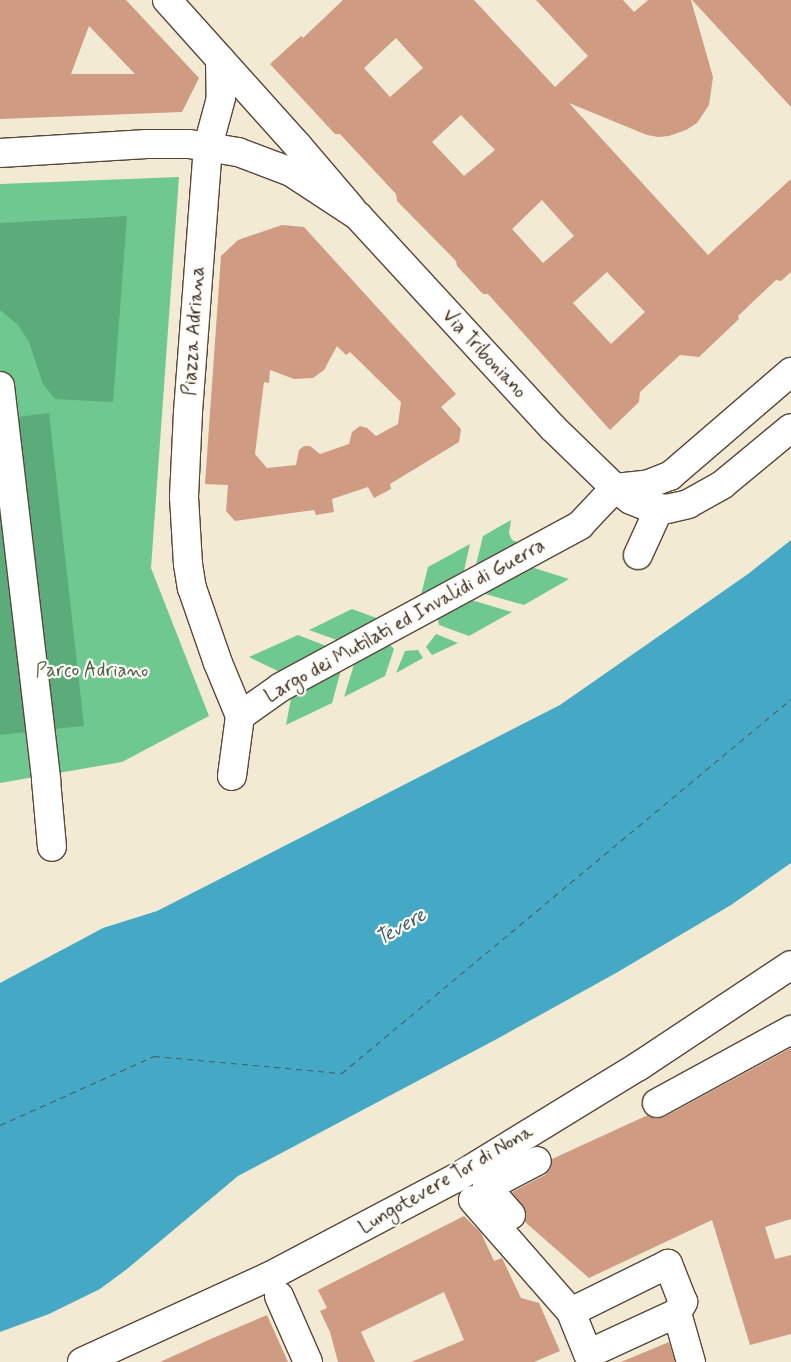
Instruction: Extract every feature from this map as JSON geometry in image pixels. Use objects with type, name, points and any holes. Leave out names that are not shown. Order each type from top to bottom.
[{"type":"street","name":"Via Triboniano","points":[[167,0],[358,216],[552,427],[615,488],[631,500],[659,509]]},
{"type":"street","name":"Piazza Adriana","points":[[220,59],[221,98],[208,146],[188,412],[184,497],[188,564],[192,588],[218,663],[240,716]]},
{"type":"street","points":[[0,153],[147,144],[208,146]]},
{"type":"street","name":"Via Triboniano","points":[[208,146],[244,153],[291,172],[358,216]]},
{"type":"street","points":[[615,488],[646,485],[670,476],[791,372]]},
{"type":"street","points":[[1,391],[52,847]]},
{"type":"street","points":[[638,555],[659,509],[688,504],[710,492],[732,477],[791,428]]},
{"type":"street","name":"Largo dei Mutilati ed Invalidi di Guerra","points":[[240,716],[281,686],[580,525],[615,488]]},
{"type":"street","points":[[232,776],[240,716]]},
{"type":"street","name":"Lungotevere Tor di Nona","points":[[82,1362],[268,1277],[456,1178],[639,1066],[791,965]]},
{"type":"street","points":[[657,1103],[791,1030]]},
{"type":"street","points":[[537,1161],[480,1193],[571,1304],[576,1359],[677,1313],[683,1302],[668,1264],[571,1304]]},
{"type":"street","points":[[279,1296],[308,1362]]},
{"type":"street","points":[[677,1313],[691,1362]]},
{"type":"green space","name":"Parco Adriano","points":[[179,177],[151,568],[209,716],[122,762],[0,783],[0,184]]},
{"type":"green space","points":[[127,216],[113,402],[55,399],[43,384],[29,342],[18,325],[0,310],[0,223]]},
{"type":"green space","points":[[49,413],[84,726],[52,729],[17,417]]},
{"type":"green space","points":[[0,493],[27,732],[0,735]]},
{"type":"green space","points":[[511,520],[509,533],[512,540],[522,544],[473,577],[483,536]]},
{"type":"green space","points":[[470,544],[461,584],[430,601],[421,595],[428,567]]},
{"type":"green space","points":[[528,566],[569,579],[524,605],[482,593]]},
{"type":"green space","points":[[468,599],[512,612],[469,636],[439,625],[437,615]]},
{"type":"green space","points":[[352,609],[379,619],[348,644],[309,630]]},
{"type":"green space","points":[[436,634],[458,643],[432,655],[426,647]]},
{"type":"green space","points":[[298,635],[334,649],[286,675],[249,657]]},
{"type":"green space","points":[[388,643],[394,649],[385,676],[344,697],[356,658]]},
{"type":"green space","points":[[418,650],[423,658],[396,673],[405,651]]},
{"type":"green space","points":[[343,663],[332,703],[286,725],[293,688]]},
{"type":"water","name":"Tevere","points":[[791,540],[791,863],[731,905],[616,973],[495,1040],[238,1176],[127,1269],[100,1289],[49,1314],[0,1332],[0,983],[103,928],[157,911],[560,705],[748,574]]},
{"type":"building","points":[[0,0],[126,0],[199,78],[182,112],[0,119]],"holes":[[[89,26],[135,74],[71,74]]]},
{"type":"building","points":[[343,0],[474,0],[555,87],[588,56],[536,0],[623,0],[634,12],[648,0],[691,0],[713,77],[709,105],[697,123],[686,130],[669,136],[658,137],[647,135],[569,103],[708,255],[791,179],[791,272],[781,281],[776,280],[699,357],[680,355],[640,392],[639,402],[610,430],[488,294],[483,294],[457,266],[456,261],[397,201],[396,194],[340,134],[335,134],[270,64],[301,36],[303,38]],"holes":[[[396,38],[423,68],[390,97],[364,68]],[[461,115],[495,150],[464,176],[432,142]],[[542,200],[574,236],[543,263],[512,229]],[[607,272],[645,312],[611,344],[573,303]]]},
{"type":"building","points":[[692,0],[791,0],[791,107]]},
{"type":"building","points":[[282,225],[304,227],[456,394],[441,407],[461,429],[459,442],[390,484],[391,489],[374,498],[368,487],[332,499],[334,512],[316,515],[314,510],[235,521],[226,511],[228,485],[205,484],[221,256],[238,240]],"holes":[[[337,346],[346,355],[350,352],[401,402],[398,424],[376,436],[367,428],[360,426],[352,432],[349,444],[320,454],[310,446],[304,446],[299,450],[296,465],[267,468],[255,454],[264,382],[269,383],[270,370],[294,379],[313,378],[324,370]]]},
{"type":"building","points":[[791,1048],[791,1219],[765,1227],[775,1259],[791,1255],[791,1334],[750,1345],[712,1220],[589,1278],[525,1222],[526,1212],[512,1192],[545,1175],[550,1169],[552,1159],[648,1115],[656,1119],[664,1117]]},
{"type":"building","points":[[464,1216],[481,1233],[494,1261],[502,1258],[521,1298],[539,1303],[560,1351],[534,1362],[411,1362],[464,1340],[444,1292],[361,1332],[375,1362],[338,1362],[330,1332],[320,1311],[327,1308],[318,1290]]},
{"type":"building","points":[[267,1315],[288,1362],[160,1362],[213,1338]]},
{"type":"building","points":[[669,1342],[675,1362],[621,1362]]},
{"type":"ferry route","points":[[0,1125],[154,1056],[342,1073],[791,699]]}]
